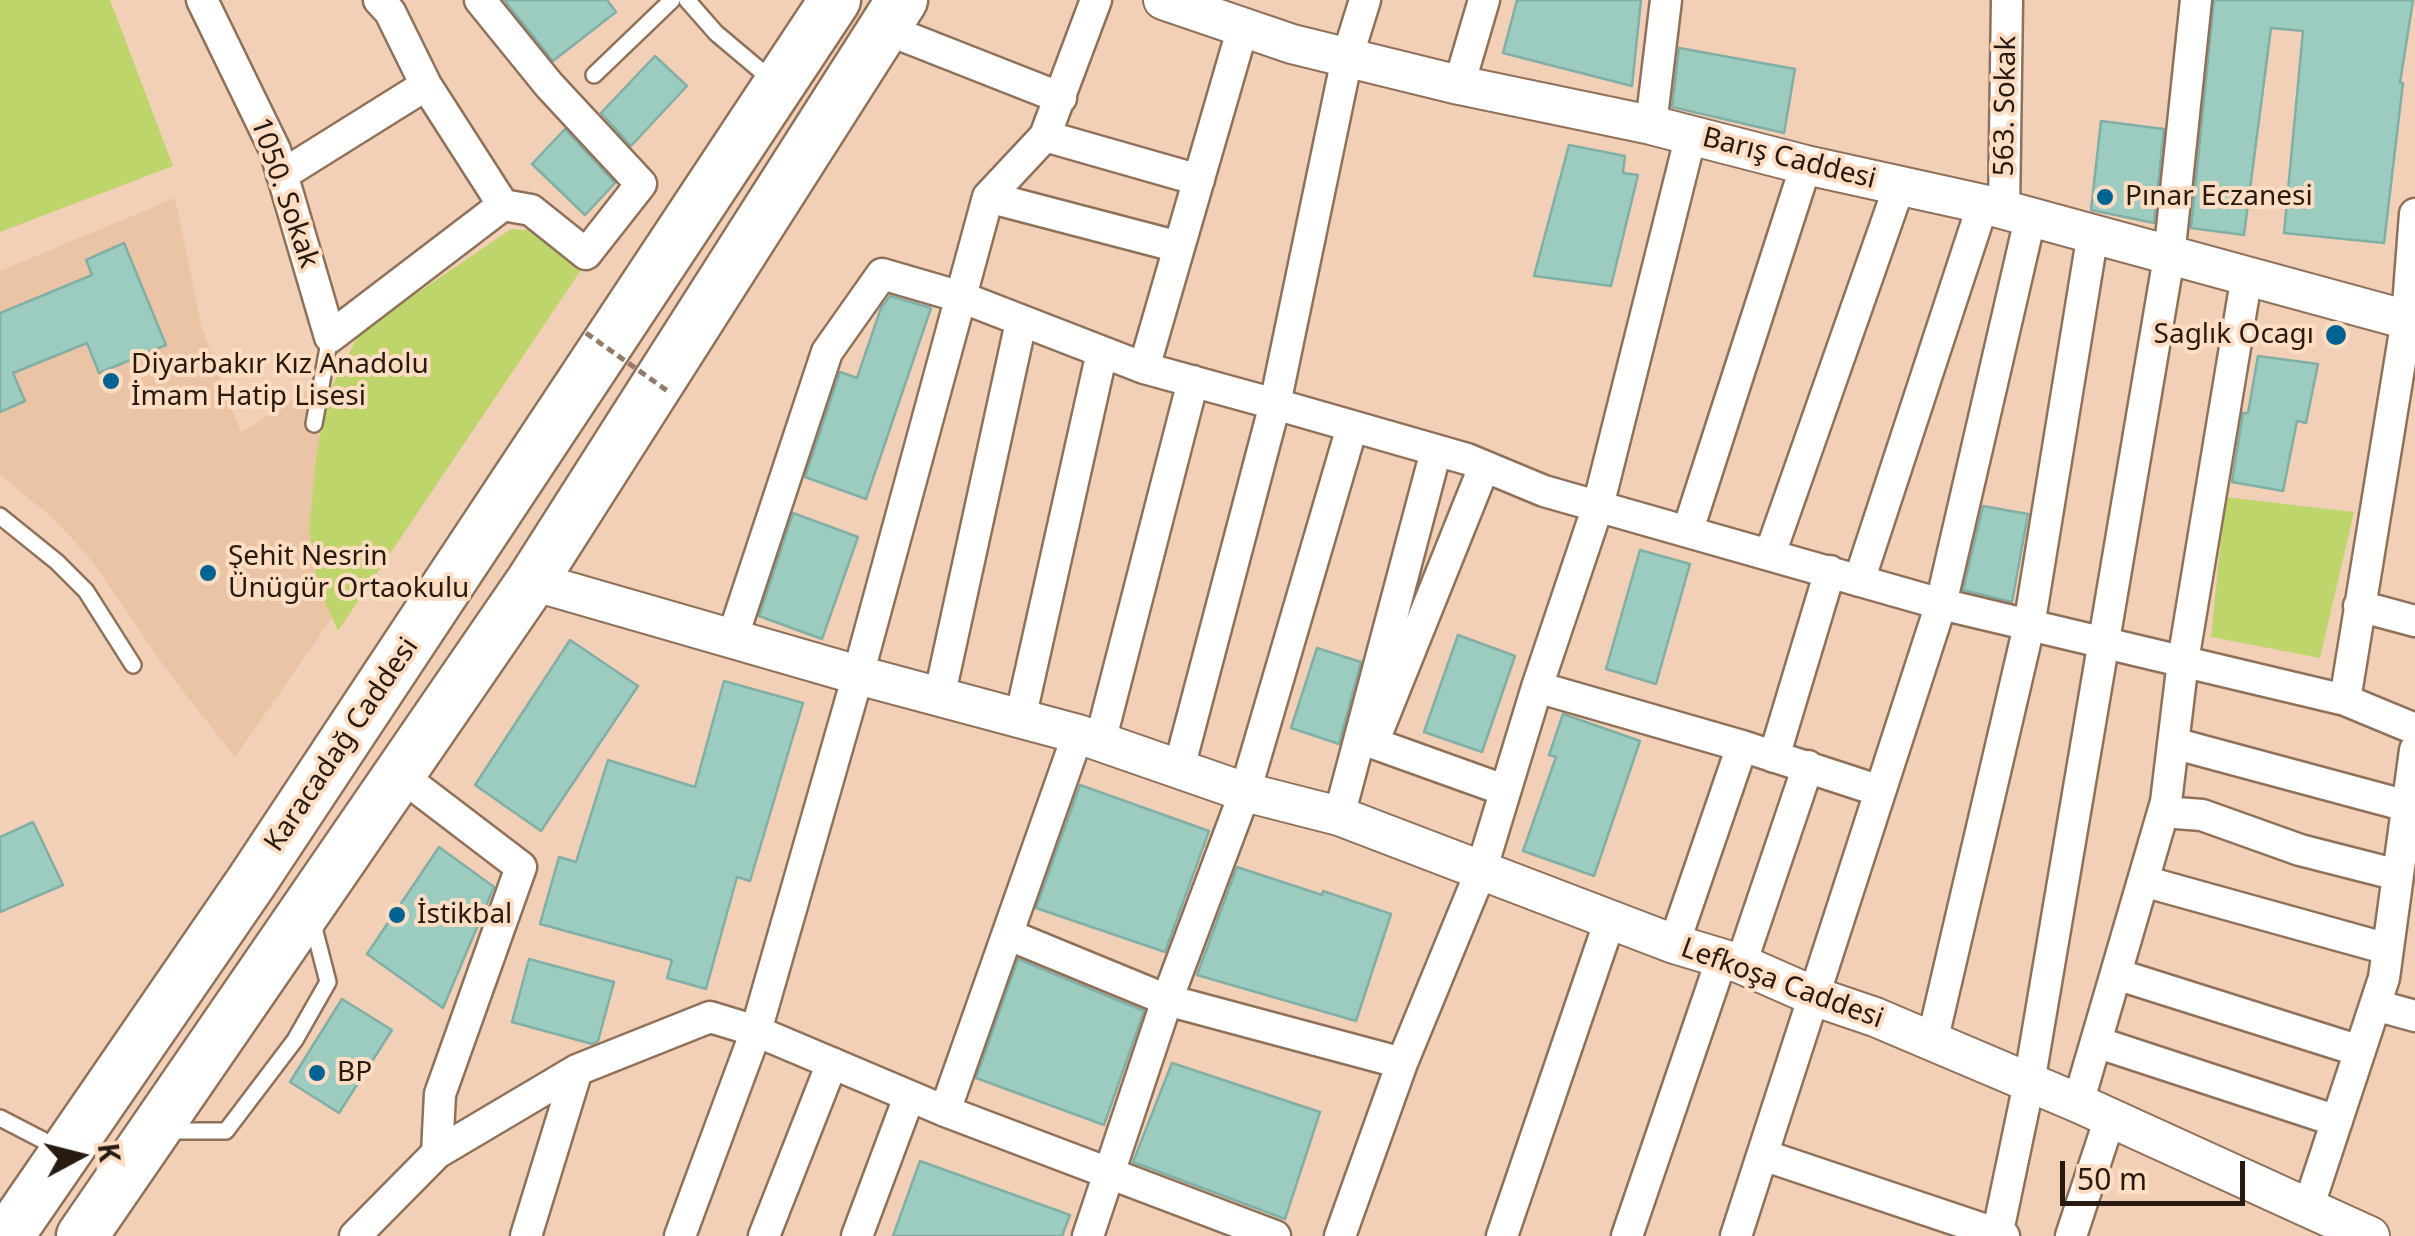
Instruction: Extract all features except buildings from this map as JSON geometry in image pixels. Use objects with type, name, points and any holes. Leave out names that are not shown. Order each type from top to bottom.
[{"type":"highway","name":"Karacadağ Caddesi","points":[[8,1236],[252,880],[836,0]]},
{"type":"highway","points":[[82,1236],[532,581],[893,14]]},
{"type":"street","name":"1050. Sokak","points":[[202,0],[275,150],[330,336]]},
{"type":"street","points":[[379,0],[390,12],[426,85],[503,205],[531,210],[586,254],[641,184],[549,84],[480,0]]},
{"type":"street","points":[[680,1236],[756,1031],[858,676],[988,197],[1045,136],[1096,0]]},
{"type":"street","name":"Barış Caddesi","points":[[1163,0],[1292,44],[2093,232],[2169,257],[2411,320]]},
{"type":"street","points":[[1179,768],[1275,404],[1348,58],[1365,0]]},
{"type":"street","points":[[1459,85],[1484,0]]},
{"type":"street","points":[[1650,125],[1666,0]]},
{"type":"street","name":"563. Sokak","points":[[2006,212],[2008,0]]},
{"type":"street","points":[[1763,1154],[2000,1235],[2106,644],[2169,257],[2196,0]]},
{"type":"street","points":[[893,14],[1061,98]]},
{"type":"street","points":[[1144,368],[1243,27]]},
{"type":"street","points":[[282,175],[426,85]]},
{"type":"street","points":[[1340,1236],[1402,1063],[1481,871],[1598,506],[1691,135]]},
{"type":"street","points":[[1045,136],[1199,180]]},
{"type":"street","points":[[1688,530],[1806,165]]},
{"type":"street","points":[[1770,554],[1899,187]]},
{"type":"street","points":[[988,197],[1180,247]]},
{"type":"street","points":[[330,336],[503,205]]},
{"type":"street","points":[[1774,757],[1845,576],[2006,212]]},
{"type":"street","points":[[1745,1234],[1763,1154],[1941,604],[2006,212]]},
{"type":"street","points":[[2345,700],[2411,320],[2415,214]]},
{"type":"street","points":[[1932,1042],[2029,626],[2093,232]]},
{"type":"street","points":[[732,639],[827,352],[882,274],[960,297],[1144,368],[1436,450],[1544,491],[1941,604],[2345,700],[2415,729]]},
{"type":"street","points":[[2071,1236],[2094,1111],[2096,1042],[2163,812],[2247,275]]},
{"type":"street","points":[[939,698],[1021,322]]},
{"type":"street","points":[[1020,718],[1102,352]]},
{"type":"street","points":[[945,1111],[1009,935],[1089,738],[1193,381]]},
{"type":"street","points":[[1088,1236],[1167,1000],[1245,792],[1352,426]]},
{"type":"street","points":[[1338,816],[1436,450]]},
{"type":"street","points":[[1484,466],[1374,743],[1504,790]]},
{"type":"street","name":"Lefkoşa Caddesi","points":[[532,581],[1089,738],[1245,792],[1338,816],[1674,944],[1732,961],[1932,1042],[2094,1111],[2308,1208],[2352,1232]]},
{"type":"street","points":[[2359,606],[2415,621]]},
{"type":"street","points":[[1538,687],[1880,790]]},
{"type":"street","points":[[2173,743],[2407,806]]},
{"type":"street","points":[[1674,944],[1742,746]]},
{"type":"street","points":[[2308,1208],[2375,1004],[2388,950],[2415,750]]},
{"type":"street","points":[[1627,1236],[1808,766]]},
{"type":"street","points":[[399,774],[520,866],[440,1094],[437,1153]]},
{"type":"street","points":[[2163,812],[2202,816],[2300,850],[2398,874]]},
{"type":"street","points":[[2143,881],[2388,950]]},
{"type":"street","points":[[1502,1236],[1610,920]]},
{"type":"street","points":[[1009,935],[1167,1000],[1402,1063]]},
{"type":"street","points":[[2116,974],[2360,1051]]},
{"type":"street","points":[[2375,1004],[2415,1016]]},
{"type":"street","points":[[355,1236],[437,1153],[577,1070],[710,1017],[756,1031],[945,1111],[1276,1236]]},
{"type":"street","points":[[2096,1042],[2337,1121]]},
{"type":"street","points":[[764,1236],[832,1063]]},
{"type":"street","points":[[526,1236],[577,1070]]},
{"type":"street","points":[[856,1236],[909,1096]]},
{"type":"lane","points":[[594,76],[672,0]]},
{"type":"lane","points":[[688,0],[716,33],[780,86]]},
{"type":"lane","points":[[314,424],[330,336]]},
{"type":"lane","points":[[0,516],[86,591],[133,664]]},
{"type":"lane","points":[[0,1118],[64,1151]]},
{"type":"path","points":[[586,332],[669,392]]},
{"type":"shaded area","points":[[175,198],[202,328],[241,433],[306,391],[326,398],[309,529],[317,585],[332,618],[235,757],[168,672],[92,561],[54,519],[0,475],[0,271]]},
{"type":"green space","points":[[0,0],[110,0],[173,166],[0,232]]},
{"type":"green space","points":[[511,229],[546,231],[581,270],[338,631],[317,585],[309,529],[326,398],[360,332]]},
{"type":"green space","points":[[2225,497],[2354,512],[2320,658],[2211,637]]},
{"type":"place","name":"Pınar Eczanesi","points":[[2105,197]]},
{"type":"place","name":"Saglık Ocagı","points":[[2336,335]]},
{"type":"place","name":"Diyarbakır Kız Anadolu İmam Hatip Lisesi","points":[[111,381]]},
{"type":"place","name":"Şehit Nesrin Ünügür Ortaokulu","points":[[208,573]]},
{"type":"place","name":"İstikbal","points":[[397,915]]},
{"type":"place","name":"BP","points":[[317,1073]]}]
